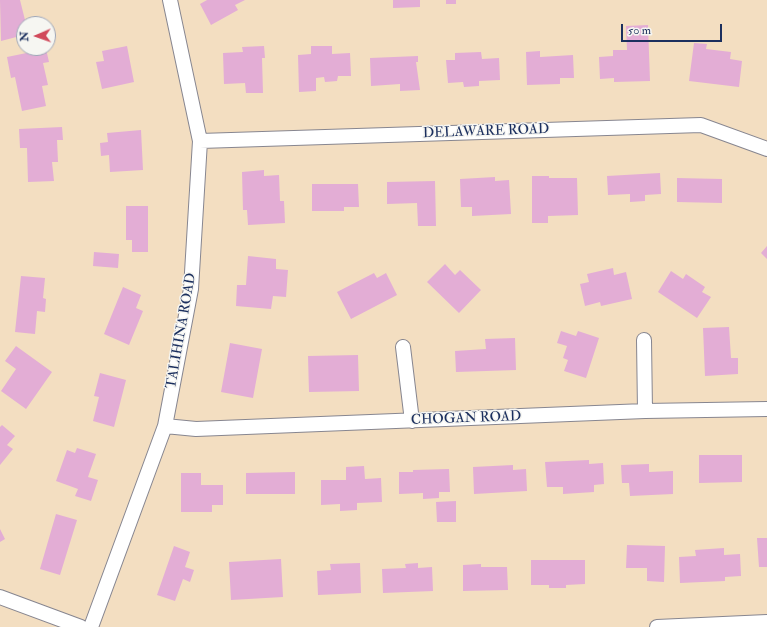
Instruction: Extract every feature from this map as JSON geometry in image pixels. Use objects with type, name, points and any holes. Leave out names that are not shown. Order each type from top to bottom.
[{"type":"street","name":"TALIHINA ROAD","points":[[91,627],[165,426],[191,289],[200,141],[170,0]]},
{"type":"street","name":"DELAWARE ROAD","points":[[200,141],[701,125],[767,148]]},
{"type":"street","points":[[644,340],[644,411]]},
{"type":"street","points":[[404,347],[412,421]]},
{"type":"street","name":"CHOGAN ROAD","points":[[165,426],[196,429],[644,411],[767,409]]},
{"type":"street","points":[[0,597],[81,627]]},
{"type":"street","points":[[657,627],[767,622]]},
{"type":"building","points":[[0,0],[20,0],[24,16],[16,16],[16,37],[1,41]]},
{"type":"building","points":[[207,0],[245,0],[235,5],[238,10],[211,25],[200,4]]},
{"type":"building","points":[[393,0],[420,0],[420,7],[393,8]]},
{"type":"building","points":[[446,0],[456,0],[456,4],[446,4]]},
{"type":"building","points":[[648,25],[650,81],[614,82],[614,78],[600,79],[599,57],[613,56],[613,50],[627,50],[626,26]]},
{"type":"building","points":[[694,43],[707,44],[706,49],[731,52],[730,59],[742,61],[739,87],[689,81]]},
{"type":"building","points":[[127,46],[134,82],[102,89],[96,62],[104,61],[102,51]]},
{"type":"building","points":[[264,46],[265,58],[262,58],[263,93],[246,93],[245,83],[224,84],[223,53],[243,52],[242,47]]},
{"type":"building","points":[[311,46],[332,46],[332,54],[350,53],[351,76],[338,76],[337,81],[325,82],[324,77],[316,78],[316,91],[299,92],[298,55],[311,54]]},
{"type":"building","points":[[540,51],[540,57],[573,55],[574,78],[560,78],[560,84],[527,85],[526,52]]},
{"type":"building","points":[[481,52],[482,59],[499,58],[500,80],[479,81],[479,86],[464,87],[463,82],[448,83],[446,60],[455,60],[455,53]]},
{"type":"building","points":[[16,55],[48,56],[49,62],[43,63],[48,85],[42,86],[46,106],[22,111],[15,77],[11,78],[7,57]]},
{"type":"building","points":[[418,56],[418,62],[416,62],[420,90],[400,91],[400,84],[371,86],[370,58]]},
{"type":"building","points":[[62,127],[63,140],[57,140],[58,162],[52,162],[54,181],[28,182],[27,148],[20,148],[19,129]]},
{"type":"building","points":[[141,130],[143,170],[110,172],[109,155],[101,156],[100,143],[108,142],[107,133]]},
{"type":"building","points":[[264,170],[264,176],[279,175],[280,201],[284,201],[285,223],[248,225],[247,210],[243,210],[242,172]]},
{"type":"building","points":[[660,173],[661,194],[645,195],[645,201],[630,202],[630,194],[608,195],[607,176]]},
{"type":"building","points":[[532,176],[549,176],[549,178],[577,178],[578,215],[548,216],[548,223],[532,223]]},
{"type":"building","points":[[495,177],[495,181],[509,180],[511,214],[472,216],[472,207],[461,207],[460,179]]},
{"type":"building","points":[[677,178],[722,179],[722,203],[677,202]]},
{"type":"building","points":[[435,181],[436,226],[418,226],[417,203],[387,204],[387,182]]},
{"type":"building","points":[[312,184],[358,184],[359,207],[344,207],[344,211],[312,211]]},
{"type":"building","points":[[126,206],[148,206],[148,252],[132,252],[132,240],[126,240]]},
{"type":"building","points":[[767,246],[767,259],[761,253]]},
{"type":"building","points":[[94,252],[119,254],[118,268],[93,266]]},
{"type":"building","points":[[248,256],[276,259],[276,269],[288,270],[286,297],[273,296],[271,309],[236,306],[237,285],[246,285]]},
{"type":"building","points":[[445,264],[455,275],[460,270],[481,290],[459,313],[427,282]]},
{"type":"building","points":[[613,268],[614,275],[626,272],[632,299],[601,306],[600,302],[585,306],[580,284],[589,282],[587,274]]},
{"type":"building","points":[[671,271],[683,279],[686,274],[705,287],[702,292],[711,297],[697,318],[658,292]]},
{"type":"building","points":[[374,273],[377,278],[386,273],[397,295],[351,319],[337,292]]},
{"type":"building","points":[[21,276],[45,278],[43,298],[46,299],[45,312],[37,311],[35,334],[15,332]]},
{"type":"building","points":[[123,287],[141,295],[136,308],[143,311],[129,345],[104,334]]},
{"type":"building","points":[[729,327],[731,358],[738,358],[738,374],[705,376],[703,328]]},
{"type":"building","points":[[561,331],[576,336],[578,331],[599,338],[586,378],[564,371],[568,360],[563,358],[567,346],[557,343]]},
{"type":"building","points":[[515,338],[516,370],[456,372],[455,351],[486,349],[485,339]]},
{"type":"building","points":[[230,343],[262,349],[253,398],[221,392]]},
{"type":"building","points":[[16,346],[52,372],[26,409],[1,391],[16,369],[5,361]]},
{"type":"building","points":[[358,355],[359,391],[309,392],[308,356]]},
{"type":"building","points":[[100,373],[126,380],[114,427],[93,421],[99,397],[94,396]]},
{"type":"building","points":[[2,425],[15,436],[7,445],[13,449],[0,465],[0,427]]},
{"type":"building","points":[[77,448],[96,454],[88,477],[98,480],[91,501],[75,496],[78,489],[56,481],[67,450],[75,453]]},
{"type":"building","points":[[699,455],[742,455],[742,482],[699,483]]},
{"type":"building","points":[[589,460],[589,464],[603,463],[604,484],[594,485],[594,492],[563,494],[563,487],[547,487],[545,462]]},
{"type":"building","points":[[649,464],[649,472],[673,471],[673,494],[630,496],[629,483],[622,483],[621,465]]},
{"type":"building","points":[[513,465],[513,470],[526,469],[527,491],[474,494],[473,467]]},
{"type":"building","points":[[364,466],[365,479],[381,478],[382,502],[357,503],[357,510],[340,511],[340,504],[321,505],[321,480],[346,480],[346,467]]},
{"type":"building","points":[[449,469],[450,492],[439,492],[439,498],[423,499],[423,493],[399,494],[399,472]]},
{"type":"building","points":[[295,472],[295,494],[246,494],[246,473]]},
{"type":"building","points":[[181,473],[201,473],[201,485],[223,485],[223,505],[212,505],[212,512],[181,512]]},
{"type":"building","points":[[456,501],[456,522],[437,522],[436,502]]},
{"type":"building","points":[[56,514],[77,520],[60,575],[40,569]]},
{"type":"building","points":[[0,529],[5,539],[0,542]]},
{"type":"building","points":[[757,538],[767,538],[767,567],[759,567]]},
{"type":"building","points":[[627,545],[665,546],[664,582],[647,581],[647,568],[626,568]]},
{"type":"building","points":[[174,546],[190,552],[185,567],[194,570],[190,582],[183,579],[175,601],[157,595]]},
{"type":"building","points":[[724,548],[724,555],[740,554],[741,576],[725,577],[725,581],[680,583],[679,557],[696,556],[695,550]]},
{"type":"building","points":[[281,559],[283,597],[231,600],[229,562]]},
{"type":"building","points":[[531,560],[585,560],[585,584],[566,585],[566,588],[549,588],[549,585],[531,585]]},
{"type":"building","points":[[360,563],[361,593],[318,595],[317,571],[331,570],[330,564]]},
{"type":"building","points":[[418,563],[418,568],[432,567],[433,591],[383,593],[382,569],[406,568],[405,564]]},
{"type":"building","points":[[481,564],[481,567],[507,567],[508,590],[463,591],[463,565]]}]
